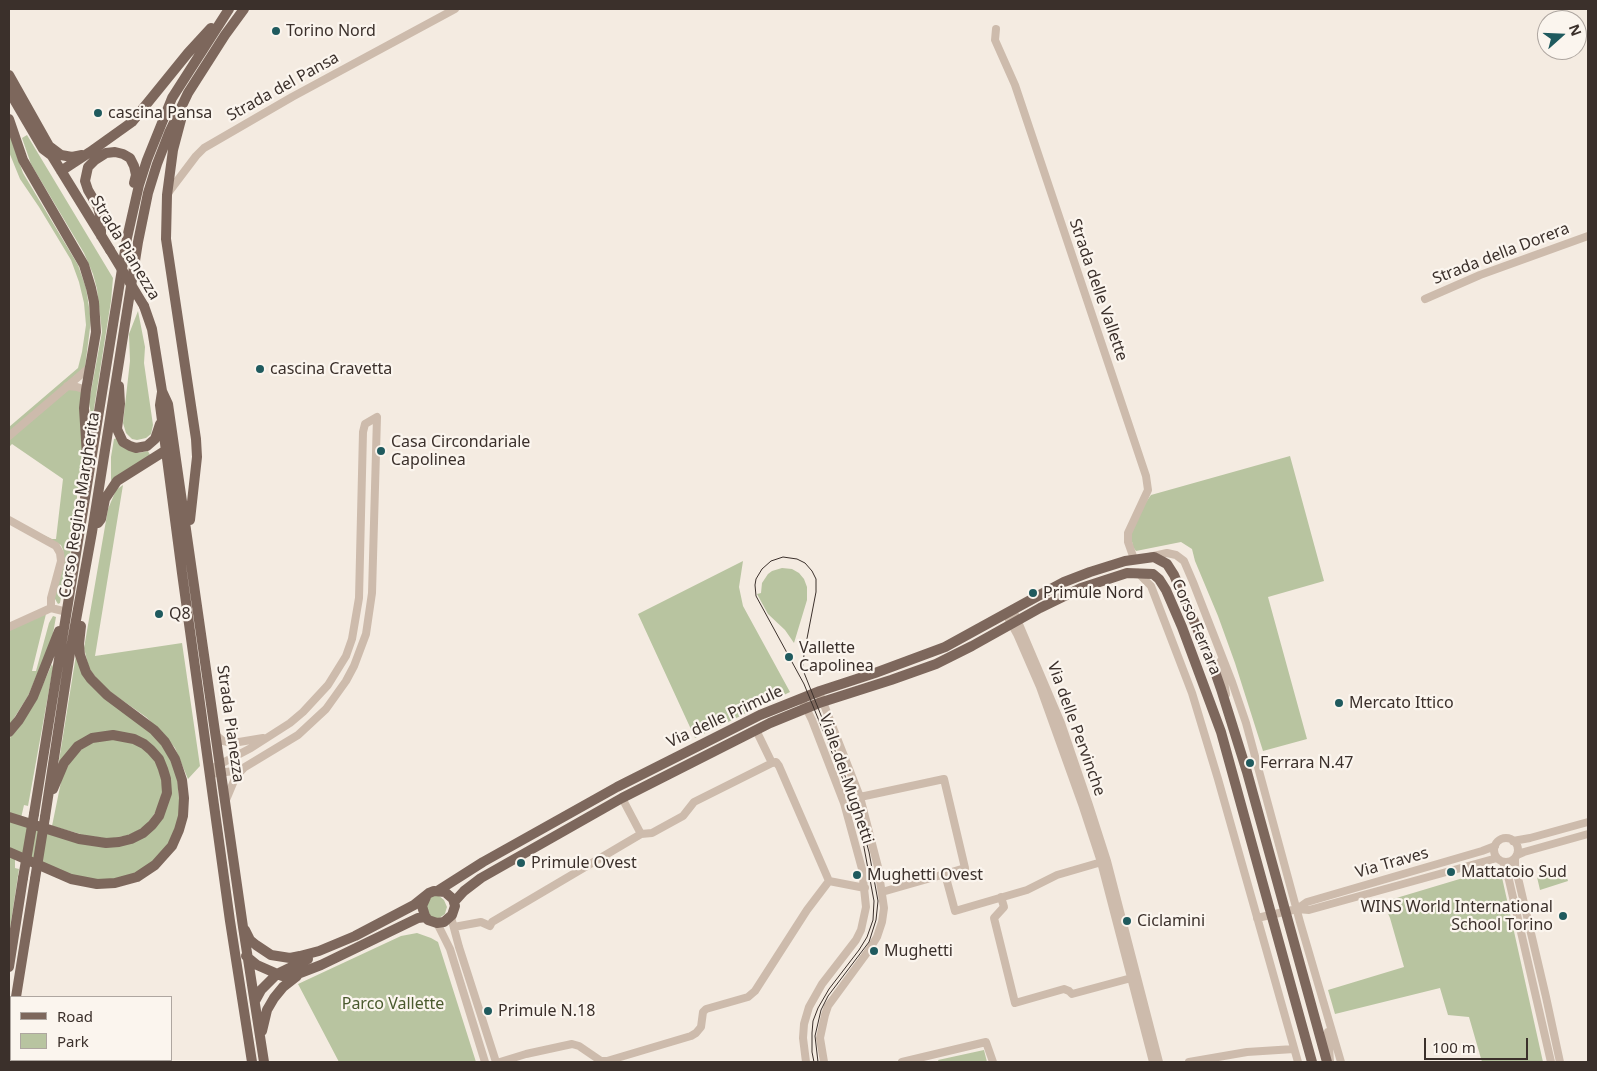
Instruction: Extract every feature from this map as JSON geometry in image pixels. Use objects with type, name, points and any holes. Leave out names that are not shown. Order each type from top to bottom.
[{"type":"main road","name":"Corso Regina Margherita","points":[[9,966],[127,238],[146,160],[172,98],[229,9]]},
{"type":"main road","points":[[61,171],[132,122],[188,53],[229,9]]},
{"type":"main road","name":"Corso Regina Margherita","points":[[16,996],[70,653],[92,532],[138,242],[148,193],[166,140],[188,93],[244,9]]},
{"type":"main road","points":[[9,75],[43,149],[52,156]]},
{"type":"main road","points":[[9,90],[33,125],[54,150],[66,156],[78,156],[90,152]]},
{"type":"main road","points":[[174,513],[181,518],[188,516],[197,457],[196,439],[166,239],[167,195],[173,150],[188,93]]},
{"type":"main road","points":[[9,119],[16,143],[29,173],[78,253],[88,276],[94,302],[96,332],[84,408],[88,483]]},
{"type":"main road","points":[[16,143],[17,135],[33,125]]},
{"type":"main road","points":[[49,146],[52,156]]},
{"type":"main road","points":[[102,236],[98,207],[86,186],[85,176],[91,162],[106,153],[115,152],[130,158],[136,171],[125,217],[127,238]]},
{"type":"main road","name":"Strada Pianezza","points":[[52,156],[144,306],[149,317],[155,343],[162,390],[168,404],[170,448],[168,465],[174,513],[230,921],[252,1062]]},
{"type":"main road","points":[[117,370],[120,404],[117,429],[123,442],[136,448],[150,444],[158,434],[162,415]]},
{"type":"main road","name":"Strada Pianezza","points":[[162,390],[160,405],[162,415],[188,516],[188,539],[243,928],[264,1062]]},
{"type":"main road","points":[[92,532],[101,519],[105,499],[113,486],[123,476],[170,448]]},
{"type":"main road","points":[[149,461],[159,460],[168,465]]},
{"type":"main road","name":"Via delle Primule","points":[[439,890],[484,862],[617,787],[735,727],[801,698],[945,647],[1064,582],[1134,559],[1149,557]]},
{"type":"main road","name":"Corso Ferrara","points":[[1149,557],[1161,560],[1174,574],[1212,663],[1232,720],[1329,1062]]},
{"type":"main road","name":"Via delle Primule","points":[[454,902],[464,891],[481,878],[622,798],[756,730],[822,702],[936,664],[1081,588],[1118,575],[1138,573]]},
{"type":"main road","name":"Corso Ferrara","points":[[1138,573],[1153,574],[1159,579],[1166,590],[1182,627],[1221,732],[1312,1062]]},
{"type":"main road","points":[[9,852],[71,879],[97,884],[115,883],[136,877],[155,865],[172,846],[179,830],[184,807],[184,789],[179,769],[170,750],[154,730],[98,688],[82,663],[79,644],[82,623],[80,596]]},
{"type":"main road","points":[[9,732],[33,697],[67,612]]},
{"type":"main road","points":[[9,817],[79,839],[106,843],[119,842],[143,833],[159,816],[166,793],[166,779],[159,759],[144,744],[123,736],[102,736],[84,742],[72,752],[64,763],[47,804]]},
{"type":"main road","points":[[617,787],[622,798]]},
{"type":"main road","points":[[243,928],[250,940],[263,951],[271,955],[290,958],[320,951],[355,936],[414,905],[434,891],[439,890],[449,895],[454,902],[453,922],[437,923],[426,917],[422,906],[426,897]]},
{"type":"main road","points":[[261,1037],[267,1010],[283,986],[302,973],[418,918],[426,917]]},
{"type":"main road","points":[[230,921],[237,939],[248,958],[257,965],[277,974],[288,976],[302,973]]},
{"type":"main road","points":[[250,1049],[251,1024],[255,1002],[260,990],[277,974],[320,951]]},
{"type":"street","name":"Strada del Pansa","points":[[167,195],[204,148],[300,92],[456,9]]},
{"type":"street","name":"Strada delle Vallette","points":[[996,29],[995,40],[1015,85],[1146,476],[1148,490],[1128,533],[1128,542],[1134,559]]},
{"type":"street","name":"Strada della Dorera","points":[[1425,299],[1480,275],[1588,236]]},
{"type":"street","points":[[9,436],[90,367]]},
{"type":"street","name":"Corso Regina Margherita","points":[[68,386],[86,390]]},
{"type":"street","points":[[221,769],[290,723],[316,699],[339,670],[352,639],[359,598],[362,432],[365,424],[377,417],[372,593],[366,634],[361,650],[346,681],[326,710],[298,735],[245,767],[236,776],[226,800]]},
{"type":"street","name":"Corso Regina Margherita","points":[[9,520],[56,546],[60,553],[61,561],[51,598],[51,608]]},
{"type":"street","name":"Corso Ferrara","points":[[1149,557],[1167,553],[1176,555],[1184,561],[1218,644],[1246,723],[1341,1062]]},
{"type":"street","name":"Corso Ferrara","points":[[1138,573],[1151,586],[1192,693],[1298,1062]]},
{"type":"street","name":"Corso Regina Margherita","points":[[9,627],[51,608],[67,612]]},
{"type":"street","name":"Via delle Pervinche","points":[[1010,612],[1016,622],[1055,725],[1104,861],[1134,977],[1159,1062]]},
{"type":"street","name":"Corso Ferrara","points":[[1218,644],[1232,720]]},
{"type":"street","name":"Viale dei Mughetti","points":[[820,691],[822,702],[860,797],[872,840],[884,908],[877,937],[828,1006],[820,1038],[824,1062]]},
{"type":"street","name":"Viale dei Mughetti","points":[[801,698],[812,720],[844,803],[865,888],[866,907],[861,930],[856,940],[822,984],[809,1008],[804,1024],[803,1038],[806,1062]]},
{"type":"street","name":"Via delle Primule","points":[[756,730],[772,763],[776,762],[779,766],[829,882]]},
{"type":"street","points":[[216,735],[223,741],[233,743],[267,737]]},
{"type":"street","points":[[496,1062],[453,922],[481,922],[490,926],[492,922],[641,834],[652,834],[683,816],[694,802],[772,763]]},
{"type":"street","points":[[210,772],[245,767]]},
{"type":"street","name":"Viale dei Mughetti","points":[[860,797],[944,779],[965,868],[882,892]]},
{"type":"street","points":[[622,798],[641,834]]},
{"type":"street","points":[[1513,841],[1588,822]]},
{"type":"street","points":[[1500,860],[1510,862],[1516,857],[1538,847],[1588,834]]},
{"type":"street","points":[[1551,1062],[1509,880],[1500,860],[1494,852],[1497,843],[1503,839],[1510,839],[1518,847],[1515,865],[1560,1062]]},
{"type":"street","name":"Via Traves","points":[[1257,918],[1297,909],[1307,902],[1495,846]]},
{"type":"street","name":"Via Traves","points":[[1297,909],[1309,910],[1500,860]]},
{"type":"street","points":[[945,874],[955,911],[1027,890],[1057,875],[1104,861]]},
{"type":"street","points":[[500,1062],[566,1044],[578,1046],[591,1058],[607,1061],[691,1036],[701,1027],[703,1012],[706,1009],[748,997],[755,991],[807,910],[829,882],[865,888]]},
{"type":"street","points":[[1001,897],[1004,907],[994,918],[1015,1003],[1064,989],[1069,990],[1072,994],[1134,977]]},
{"type":"street","points":[[437,923],[450,950],[485,1062]]},
{"type":"street","name":"Via delle Pervinche","points":[[1134,977],[1153,1062]]},
{"type":"street","name":"Corso Ferrara","points":[[1327,1013],[1329,1062]]},
{"type":"street","points":[[902,1062],[986,1042],[993,1062]]},
{"type":"street","points":[[1189,1062],[1248,1052],[1294,1049]]},
{"type":"green space","points":[[9,133],[23,173],[78,265],[86,288],[91,320],[85,367],[9,433],[9,427],[78,368],[86,325],[84,303],[71,260],[20,179],[9,152]]},
{"type":"green space","points":[[27,135],[113,278],[92,421],[89,402],[102,332],[97,289],[84,253],[31,164],[22,138]]},
{"type":"green space","points":[[138,311],[145,347],[144,363],[153,425],[151,434],[146,438],[137,440],[132,439],[126,433],[123,423],[130,361],[129,334]]},
{"type":"green space","points":[[72,389],[82,392],[84,447],[77,495],[77,514],[68,566],[60,603],[58,604],[55,594],[64,555],[63,550],[61,545],[28,528],[56,539],[63,479],[12,444],[9,447],[9,439],[68,390]]},
{"type":"green space","points":[[117,438],[138,453],[148,451],[150,455],[112,481],[111,457],[114,439]]},
{"type":"green space","points":[[1290,456],[1324,581],[1268,597],[1307,739],[1263,751],[1235,663],[1192,549],[1181,542],[1136,551],[1133,547],[1131,536],[1133,525],[1151,495]]},
{"type":"green space","points":[[123,485],[95,656],[182,643],[200,766],[188,779],[175,748],[164,734],[146,717],[102,686],[89,668],[84,648],[108,509],[116,490]]},
{"type":"green space","points":[[743,561],[739,587],[743,606],[790,692],[695,738],[638,614]]},
{"type":"green space","points":[[782,568],[792,569],[799,573],[807,587],[807,600],[794,643],[785,630],[768,614],[757,594],[761,593],[762,583],[768,574]]},
{"type":"green space","points":[[46,614],[32,671],[36,671],[49,623],[53,616],[56,617],[52,639],[28,696],[9,726],[9,630]]},
{"type":"green space","points":[[76,655],[78,661],[147,728],[167,751],[177,776],[180,810],[173,837],[157,859],[134,874],[109,881],[71,876],[9,849],[9,821],[128,843],[166,808],[157,751],[102,732],[58,767]]},
{"type":"green space","points":[[52,664],[53,668],[28,806],[24,805],[21,818],[9,813],[9,739],[21,725],[36,700]]},
{"type":"green space","points":[[118,739],[136,744],[152,755],[159,768],[163,789],[159,805],[146,825],[129,835],[109,839],[84,835],[52,826],[62,777],[74,755],[90,743]]},
{"type":"green space","points":[[9,857],[15,859],[15,868],[19,869],[9,935]]},
{"type":"green space","points":[[1493,869],[1501,873],[1543,1062],[1482,1062],[1469,1017],[1448,1015],[1440,988],[1335,1014],[1328,990],[1404,967],[1390,918],[1383,902]]},
{"type":"green space","points":[[1564,869],[1568,881],[1540,890],[1537,877]]},
{"type":"green space","points":[[438,895],[444,900],[447,907],[445,914],[439,918],[431,918],[424,902],[429,896]]},
{"type":"green space","name":"Parco Vallette","points":[[417,933],[438,942],[476,1062],[339,1062],[298,984],[401,936]]},
{"type":"green space","points":[[984,1050],[987,1062],[939,1062],[938,1060]]},
{"type":"tram line","points":[[814,1062],[812,1052],[813,1021],[829,989],[867,937],[873,920],[874,901],[863,842],[846,787],[804,684],[756,596],[756,579],[762,569],[771,561],[783,557],[797,559],[805,563],[816,579],[816,592],[804,654],[803,670],[855,801],[869,852],[878,901],[876,920],[869,942],[828,996],[821,1010],[815,1036],[818,1062]]},
{"type":"place","name":"Torino Nord","points":[[276,31]]},
{"type":"place","name":"cascina Pansa","points":[[98,113]]},
{"type":"place","name":"cascina Cravetta","points":[[260,369]]},
{"type":"place","name":"Casa Circondariale Capolinea","points":[[381,451]]},
{"type":"place","name":"Primule Nord","points":[[1033,593]]},
{"type":"place","name":"Q8","points":[[159,614]]},
{"type":"place","name":"Vallette Capolinea","points":[[789,657]]},
{"type":"place","name":"Mercato Ittico","points":[[1339,703]]},
{"type":"place","name":"Ferrara N.47","points":[[1250,763]]},
{"type":"place","name":"Primule Ovest","points":[[521,863]]},
{"type":"place","name":"Mattatoio Sud","points":[[1451,872]]},
{"type":"place","name":"Mughetti Ovest","points":[[857,875]]},
{"type":"place","name":"WINS World International School Torino","points":[[1563,916]]},
{"type":"place","name":"Ciclamini","points":[[1127,921]]},
{"type":"place","name":"Mughetti","points":[[874,951]]},
{"type":"place","name":"Primule N.18","points":[[488,1011]]}]
